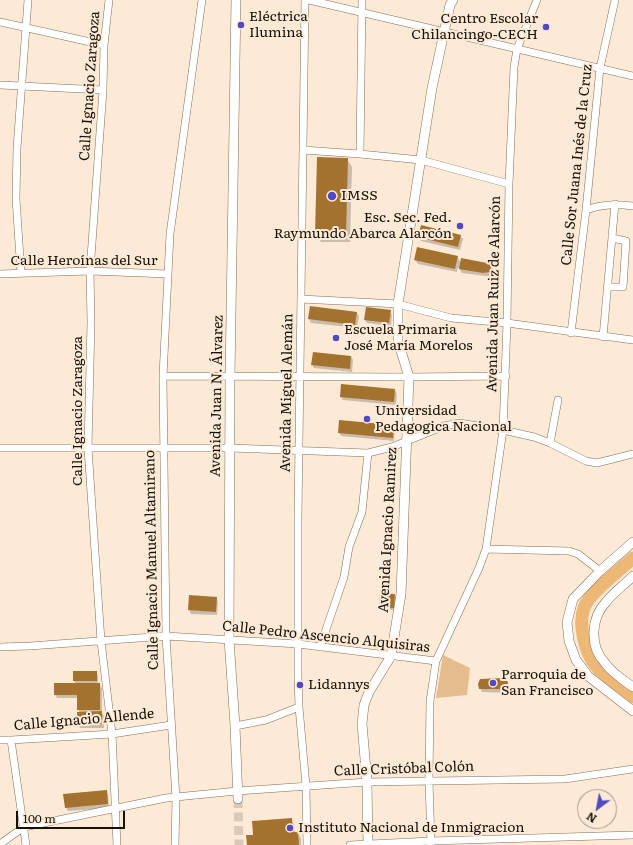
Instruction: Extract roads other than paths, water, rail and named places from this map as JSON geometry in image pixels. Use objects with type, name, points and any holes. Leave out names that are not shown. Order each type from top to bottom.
[{"type":"main road","name":"Avenida Juan N. Álvarez","points":[[236,0],[230,377],[229,639],[238,795]]},
{"type":"main road","name":"Avenida Ignacio Ramirez","points":[[368,844],[367,782],[362,724],[364,705],[368,692],[391,656],[401,594],[409,377],[398,341],[398,304],[432,88],[451,2]]},
{"type":"main road","points":[[633,542],[600,571],[573,599],[567,622],[570,641],[576,660],[588,676],[633,711]]},
{"type":"main road","points":[[633,576],[606,602],[596,616],[593,630],[599,657],[605,664],[633,687]]},
{"type":"street","points":[[21,273],[16,199],[17,148],[28,0]]},
{"type":"street","name":"Calle Ignacio Zaragoza","points":[[109,0],[104,45],[103,90],[90,271],[88,448],[101,641],[112,734],[117,845]]},
{"type":"street","name":"Calle Ignacio Manuel Altamirano","points":[[175,845],[176,798],[166,636],[163,376],[170,234],[202,0]]},
{"type":"street","name":"Avenida Miguel Alemán","points":[[305,0],[298,644],[299,706],[306,786],[307,845]]},
{"type":"street","points":[[309,0],[633,76]]},
{"type":"street","points":[[360,154],[362,0]]},
{"type":"street","name":"Avenida Juan Ruiz de Alarcón","points":[[431,843],[429,780],[430,701],[436,661],[479,568],[486,549],[503,430],[506,376],[508,184],[514,68],[517,49],[537,0]]},
{"type":"street","name":"Calle Sor Juana Inés de la Cruz","points":[[571,333],[586,210],[600,68],[615,0]]},
{"type":"street","points":[[0,22],[104,45]]},
{"type":"street","points":[[0,85],[103,90]]},
{"type":"street","points":[[303,150],[421,160],[508,184]]},
{"type":"street","points":[[602,337],[615,204]]},
{"type":"street","points":[[586,210],[615,204],[633,206]]},
{"type":"street","points":[[607,286],[623,287],[626,241],[612,238]]},
{"type":"street","name":"Calle Heroínas del Sur","points":[[0,274],[90,271],[168,274]]},
{"type":"street","points":[[301,299],[398,304],[452,318],[507,323],[571,333],[633,340]]},
{"type":"street","points":[[163,376],[506,376]]},
{"type":"street","points":[[550,442],[558,400]]},
{"type":"street","points":[[0,448],[230,448],[368,452],[392,447],[444,426],[458,423],[503,430],[534,437],[550,442],[586,461],[596,463],[633,454]]},
{"type":"street","points":[[320,647],[344,577],[348,547],[362,512],[368,452]]},
{"type":"street","points":[[486,549],[569,551],[578,554],[600,571]]},
{"type":"street","name":"Calle Pedro Ascencio Alquisiras","points":[[0,647],[166,636],[298,644],[436,661]]},
{"type":"street","points":[[235,726],[266,720],[299,706]]},
{"type":"street","name":"Calle Ignacio Allende","points":[[0,740],[112,734],[171,725]]},
{"type":"street","points":[[11,740],[26,845]]},
{"type":"street","name":"Calle Cristóbal Colón","points":[[24,827],[166,798],[238,795],[306,786],[367,782],[565,779],[633,769]]},
{"type":"street","points":[[0,844],[24,827]]},
{"type":"street","points":[[350,845],[633,835]]},
{"type":"waterway","points":[[633,558],[592,596],[587,602],[582,615],[582,630],[586,646],[592,660],[604,674],[633,697]]},
{"type":"tunnel","points":[[238,799],[239,845]]},
{"type":"place","name":"Eléctrica Ilumina","points":[[241,25]]},
{"type":"place","name":"Centro Escolar Chilancingo-CECH","points":[[546,27]]},
{"type":"place","name":"IMSS","points":[[332,196]]},
{"type":"place","name":"Esc. Sec. Fed. Raymundo Abarca Alarcón","points":[[460,226]]},
{"type":"place","name":"Escuela Primaria José María Morelos","points":[[336,338]]},
{"type":"place","name":"Universidad Pedagogica Nacional","points":[[367,419]]},
{"type":"place","name":"Parroquia de San Francisco","points":[[493,683]]},
{"type":"place","name":"Lidannys","points":[[300,685]]},
{"type":"place","name":"Instituto Nacional de Inmigracion","points":[[290,828]]}]
